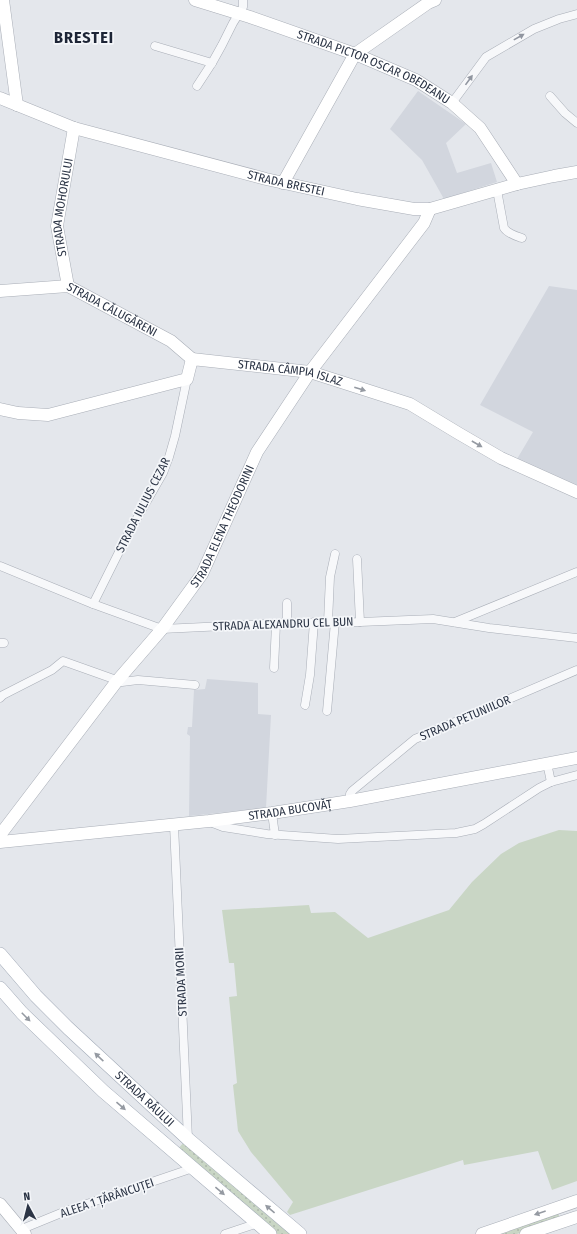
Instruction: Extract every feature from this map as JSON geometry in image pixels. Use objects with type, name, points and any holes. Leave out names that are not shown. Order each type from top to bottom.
[{"type":"main road","name":"STRADA RÂULUI","points":[[0,954],[36,996],[68,1028],[188,1139],[300,1234]]},
{"type":"main road","name":"STRADA RÂULUI","points":[[0,988],[27,1018],[98,1086],[270,1234]]},
{"type":"street","points":[[3,0],[17,105]]},
{"type":"street","name":"STRADA PICTOR OSCAR OBEDEANU","points":[[195,0],[239,13],[355,54],[416,80],[452,103],[480,128],[517,184]]},
{"type":"street","points":[[197,86],[212,63],[243,7],[243,0]]},
{"type":"street","points":[[284,183],[355,54],[428,3],[435,0]]},
{"type":"street","points":[[452,103],[486,57],[534,29],[559,19],[577,14]]},
{"type":"street","points":[[155,46],[212,63]]},
{"type":"street","points":[[550,96],[565,113],[577,123]]},
{"type":"street","name":"STRADA BRESTEI","points":[[0,98],[74,128],[284,183],[414,209],[430,209],[517,184],[577,172]]},
{"type":"street","name":"STRADA MOHORULUI","points":[[68,286],[57,226],[74,128]]},
{"type":"street","points":[[497,190],[504,228],[506,231],[522,238]]},
{"type":"street","name":"STRADA ELENA THEODORINI","points":[[0,835],[117,681],[162,629],[202,574],[257,452],[310,372],[424,223],[430,209]]},
{"type":"street","name":"STRADA CĂLUGĂRENI","points":[[0,291],[68,286],[171,340],[192,359]]},
{"type":"street","points":[[0,409],[18,413],[48,415],[188,379],[192,359]]},
{"type":"street","name":"STRADA CÂMPIA ISLAZ","points":[[192,359],[310,372],[410,404],[501,458],[577,492]]},
{"type":"street","name":"STRADA IULIUS CEZAR","points":[[93,604],[128,534],[163,473],[175,436],[188,379]]},
{"type":"street","points":[[327,712],[331,622],[330,577],[335,554]]},
{"type":"street","points":[[357,559],[360,622]]},
{"type":"street","name":"STRADA ALEXANDRU CEL BUN","points":[[0,566],[93,604],[162,629],[314,622],[433,619],[489,628],[577,638]]},
{"type":"street","points":[[454,622],[577,572]]},
{"type":"street","points":[[287,603],[287,623]]},
{"type":"street","points":[[305,705],[310,675],[314,622]]},
{"type":"street","points":[[274,668],[276,624]]},
{"type":"street","points":[[0,698],[64,662],[117,681],[125,682],[138,680],[194,685]]},
{"type":"street","name":"STRADA PETUNIILOR","points":[[350,801],[350,794],[352,791],[415,739],[577,670]]},
{"type":"street","name":"STRADA BUCOVĂȚ","points":[[0,842],[272,814],[350,801],[577,758]]},
{"type":"street","points":[[547,763],[551,782]]},
{"type":"street","points":[[209,821],[223,827],[275,835],[338,839],[456,833],[475,829],[539,788],[551,782],[577,775]]},
{"type":"street","points":[[272,814],[275,835]]},
{"type":"street","name":"STRADA MORII","points":[[174,824],[188,1139]]},
{"type":"street","name":"ALEEA 1 ȚĂRĂNCUȚEI","points":[[23,1232],[66,1211],[193,1168]]},
{"type":"street","points":[[482,1234],[577,1200]]},
{"type":"street","points":[[0,1204],[23,1232]]},
{"type":"street","points":[[526,1234],[577,1216]]},
{"type":"street","points":[[225,1234],[258,1223]]},
{"type":"shaded area","points":[[418,91],[466,124],[446,143],[457,173],[491,163],[497,182],[444,199],[422,160],[390,129]]},
{"type":"shaded area","points":[[549,286],[577,290],[577,487],[517,459],[533,432],[480,405]]},
{"type":"shaded area","points":[[207,679],[258,683],[258,714],[271,715],[266,808],[189,816],[190,736],[187,734],[188,727],[192,727],[194,690],[205,689]]},
{"type":"green space","points":[[559,830],[577,831],[577,1181],[552,1190],[538,1151],[464,1165],[463,1160],[290,1215],[287,1212],[293,1202],[251,1152],[238,1131],[233,1085],[237,1083],[229,997],[237,996],[234,963],[229,963],[222,910],[309,905],[311,913],[335,912],[368,938],[449,910],[472,882],[501,854],[519,843]]},
{"type":"green space","points":[[185,1141],[293,1234],[277,1234],[177,1150]]},
{"type":"green space","points":[[558,1214],[560,1217],[517,1234],[496,1234]]},
{"type":"district","name":"BRESTEI","points":[[84,37]]}]
